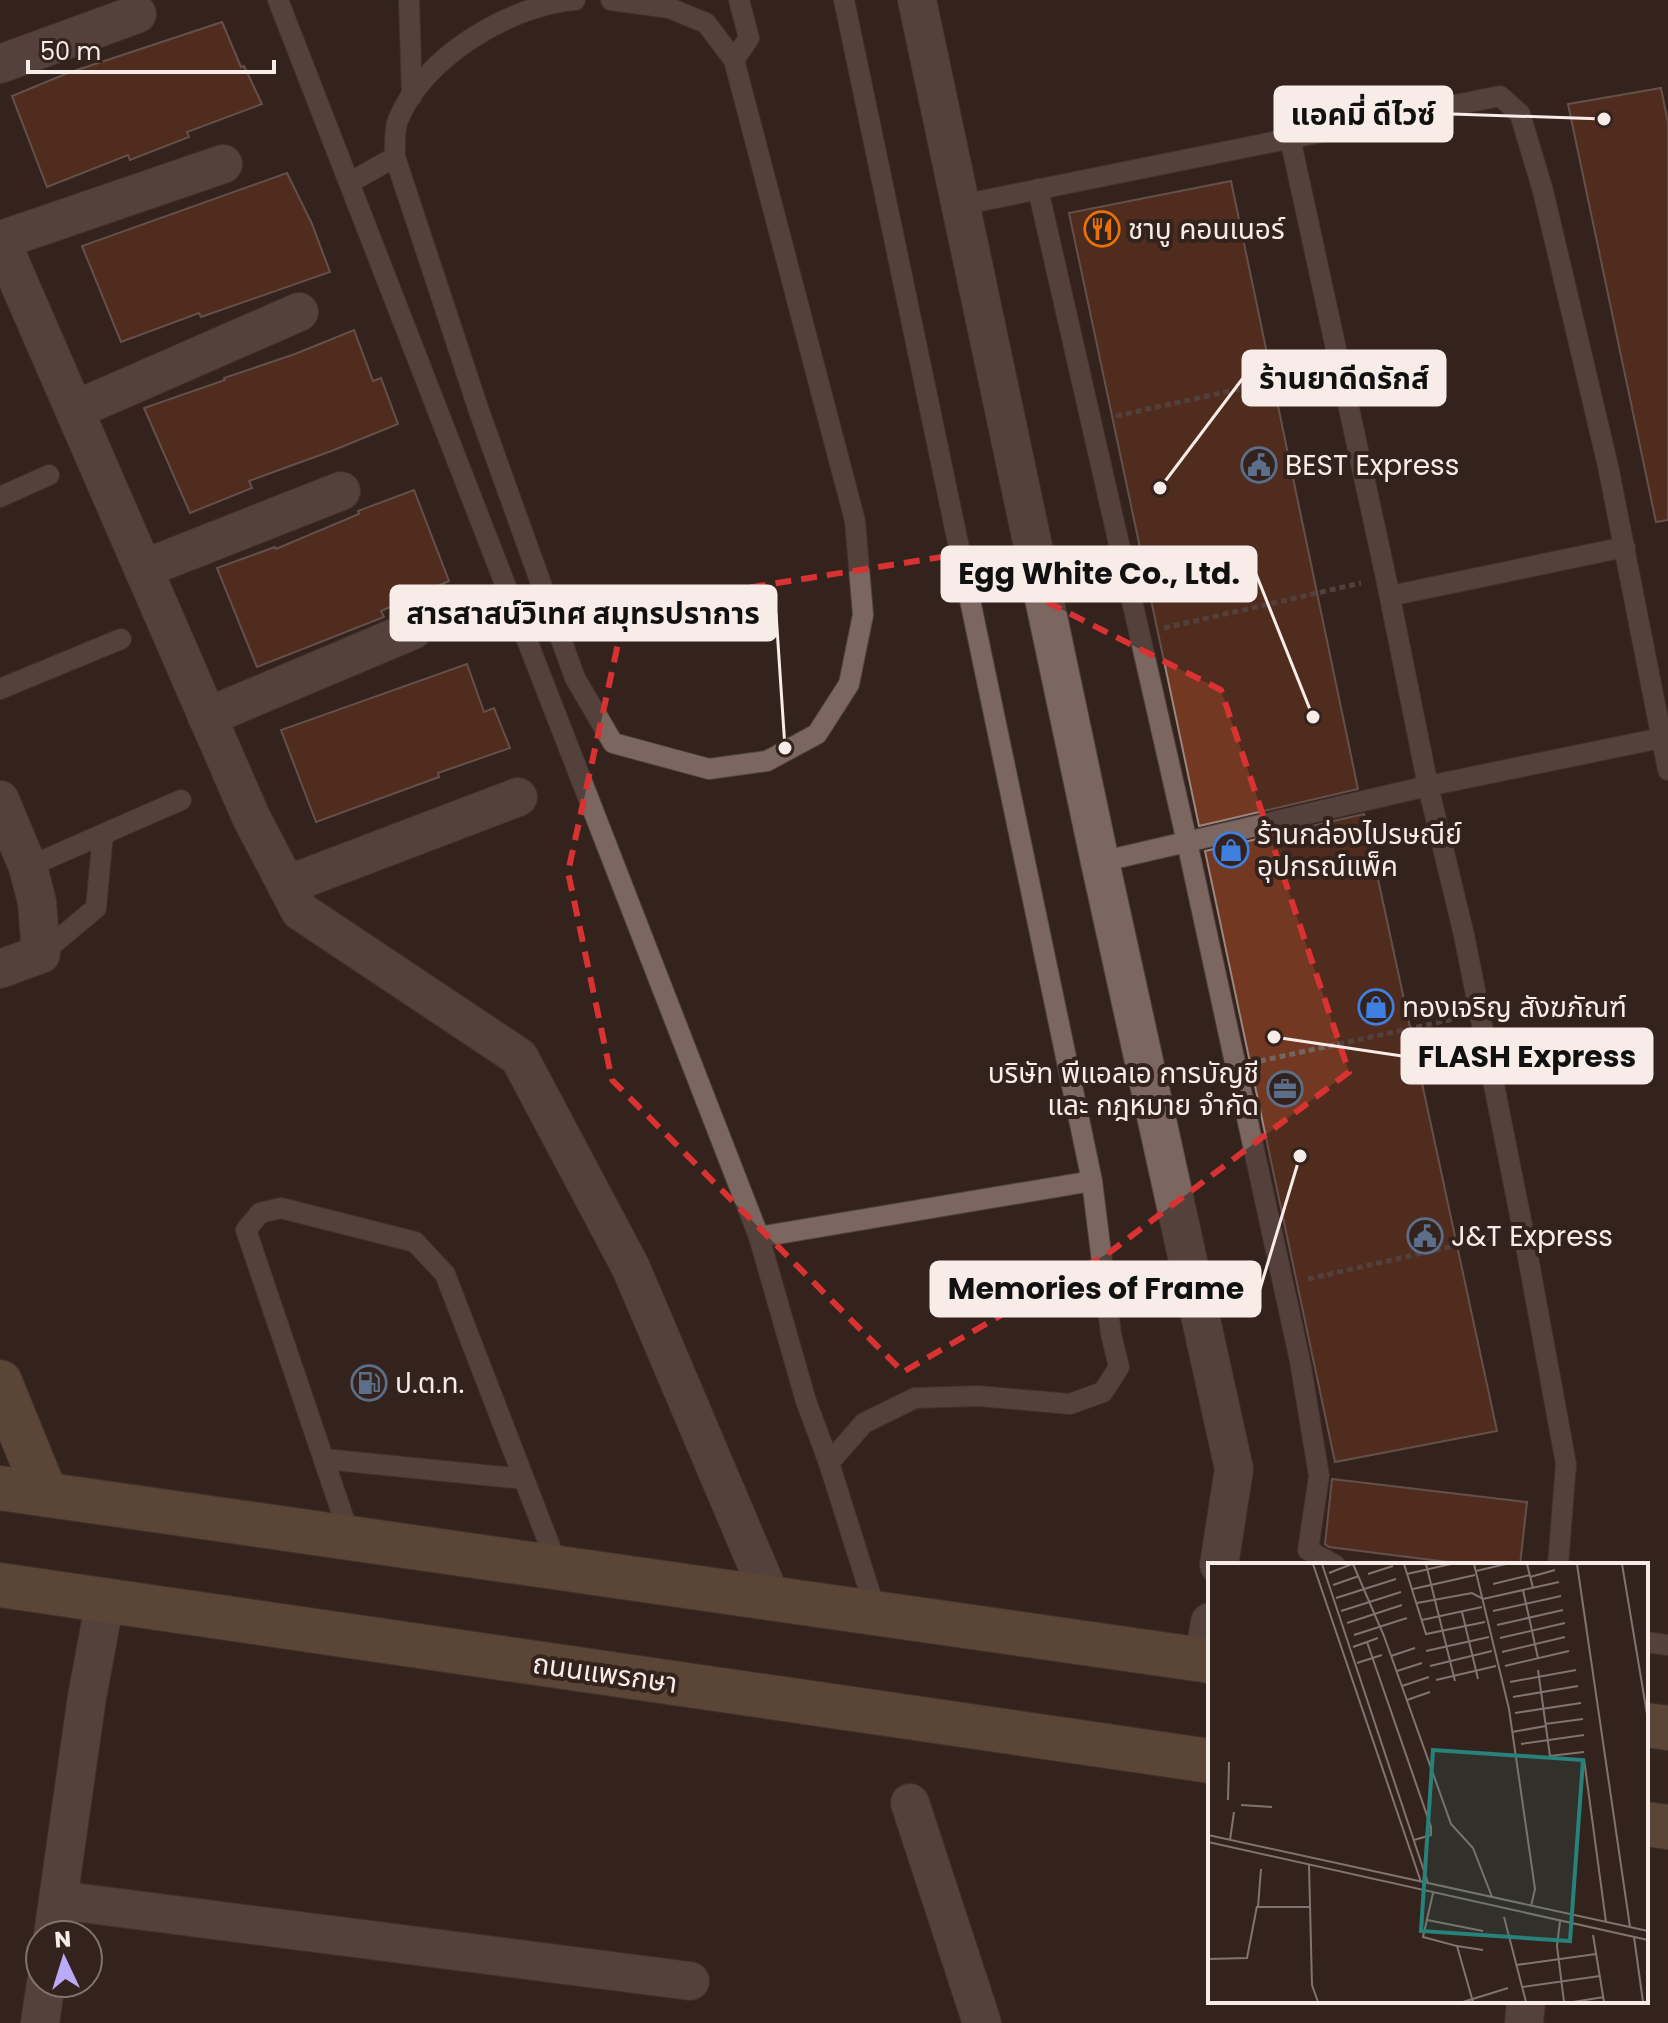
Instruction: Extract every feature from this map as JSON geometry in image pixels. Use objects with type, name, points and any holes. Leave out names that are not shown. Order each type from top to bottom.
[{"type":"main road","points":[[0,1382],[46,1495]]},
{"type":"main road","points":[[0,1488],[876,1612],[1208,1647]]},
{"type":"main road","name":"ถนนแพรกษา","points":[[0,1585],[1208,1761]]},
{"type":"main road","points":[[1648,1725],[1668,1728]]},
{"type":"main road","points":[[1648,1824],[1668,1827]]},
{"type":"street","points":[[917,0],[1100,862],[1234,1469],[1219,1563]]},
{"type":"street","points":[[0,64],[137,14]]},
{"type":"street","points":[[223,164],[0,239],[251,817],[300,911],[519,1057],[631,1268],[771,1598]]},
{"type":"street","points":[[75,410],[299,312]]},
{"type":"street","points":[[143,569],[341,491]]},
{"type":"street","points":[[207,717],[413,630]]},
{"type":"street","points":[[287,885],[518,797]]},
{"type":"street","points":[[0,800],[28,867],[37,902],[41,954],[0,969]]},
{"type":"street","points":[[105,1600],[87,1697],[55,1917],[690,1981]]},
{"type":"street","points":[[910,1803],[982,2023]]},
{"type":"street","points":[[40,2023],[44,1999]]},
{"type":"street","points":[[1524,2023],[1526,2003]]},
{"type":"lane","points":[[278,0],[759,1237],[806,1401],[876,1612]]},
{"type":"lane","points":[[409,0],[412,96]]},
{"type":"lane","points":[[575,0],[554,2],[517,15],[473,37],[435,68],[412,96],[397,122],[395,157],[479,411],[575,678],[613,743],[709,769],[767,761],[817,734],[849,684],[863,615],[855,521],[734,60],[706,23],[669,8],[611,0]]},
{"type":"lane","points":[[734,60],[749,38],[739,0]]},
{"type":"lane","points":[[829,1463],[864,1423],[915,1398],[978,1396],[1070,1404],[1103,1392],[1119,1367],[1111,1334],[1092,1181],[844,0]]},
{"type":"lane","points":[[961,205],[1500,96],[1520,114],[1543,191],[1625,547],[1668,770]]},
{"type":"lane","points":[[1290,138],[1428,786],[1464,935],[1523,1230],[1566,1464],[1558,1563]]},
{"type":"lane","points":[[349,183],[395,157]]},
{"type":"lane","points":[[1038,189],[1284,1285],[1319,1476],[1308,1550],[1331,1563]]},
{"type":"lane","points":[[0,497],[49,475]]},
{"type":"lane","points":[[1388,587],[1625,547]]},
{"type":"lane","points":[[0,689],[121,639]]},
{"type":"lane","points":[[1100,862],[1428,786],[1661,738]]},
{"type":"lane","points":[[28,867],[181,800]]},
{"type":"lane","points":[[41,954],[96,908],[103,834]]},
{"type":"lane","points":[[759,1237],[1092,1181]]},
{"type":"lane","points":[[350,1537],[246,1230],[260,1213],[281,1208],[415,1242],[445,1274],[558,1567]]},
{"type":"lane","points":[[324,1459],[524,1479]]},
{"type":"lane","points":[[1648,1642],[1668,1645]]},
{"type":"path","points":[[1091,422],[1340,367]]},
{"type":"path","points":[[1140,634],[1388,587]]},
{"type":"path","points":[[1236,1066],[1479,1013]]},
{"type":"path","points":[[1284,1285],[1523,1230]]},
{"type":"highlighted area","points":[[954,555],[1221,690],[1349,1072],[1110,1252],[903,1372],[612,1080],[568,872],[626,607]]},
{"type":"building","points":[[222,22],[241,67],[244,66],[262,104],[187,132],[189,137],[130,160],[128,155],[47,187],[12,96],[68,73]]},
{"type":"building","points":[[1661,88],[1668,123],[1668,520],[1656,522],[1568,104]]},
{"type":"building","points":[[287,173],[312,224],[330,272],[201,317],[199,313],[121,342],[82,246]]},
{"type":"building","points":[[1231,181],[1358,789],[1199,826],[1069,213]]},
{"type":"building","points":[[354,330],[373,381],[381,378],[398,424],[249,481],[252,488],[190,513],[144,408]]},
{"type":"building","points":[[414,490],[449,581],[381,611],[384,617],[257,667],[217,568],[276,549],[359,514],[358,511]]},
{"type":"building","points":[[467,664],[484,712],[494,708],[510,748],[316,822],[281,730]]},
{"type":"building","points":[[1364,814],[1497,1431],[1335,1462],[1205,851]]},
{"type":"building","points":[[1332,1479],[1527,1502],[1520,1563],[1455,1563],[1325,1544]]},
{"type":"place","name":"แอคมี่ ดีไวซ์","points":[[1604,119]]},
{"type":"place","name":"ชาบู คอนเนอร์","points":[[1102,229]]},
{"type":"place","name":"BEST Express","points":[[1259,465]]},
{"type":"place","name":"ร้านยาดีดรักส์","points":[[1160,488]]},
{"type":"place","name":"Egg White Co., Ltd.","points":[[1313,717]]},
{"type":"place","name":"สารสาสน์วิเทศ สมุทรปราการ","points":[[785,748]]},
{"type":"place","name":"ร้านกล่องไปรษณีย์ อุปกรณ์แพ็ค","points":[[1231,850]]},
{"type":"place","name":"ทองเจริญ สังฆภัณฑ์","points":[[1376,1007]]},
{"type":"place","name":"FLASH Express","points":[[1274,1037]]},
{"type":"place","name":"บริษัท พีแอลเอ การบัญชี และ กฎหมาย จำกัด","points":[[1285,1089]]},
{"type":"place","name":"Memories of Frame","points":[[1300,1156]]},
{"type":"place","name":"J&T Express","points":[[1425,1236]]},
{"type":"place","name":"ป.ต.ท.","points":[[369,1383]]}]
